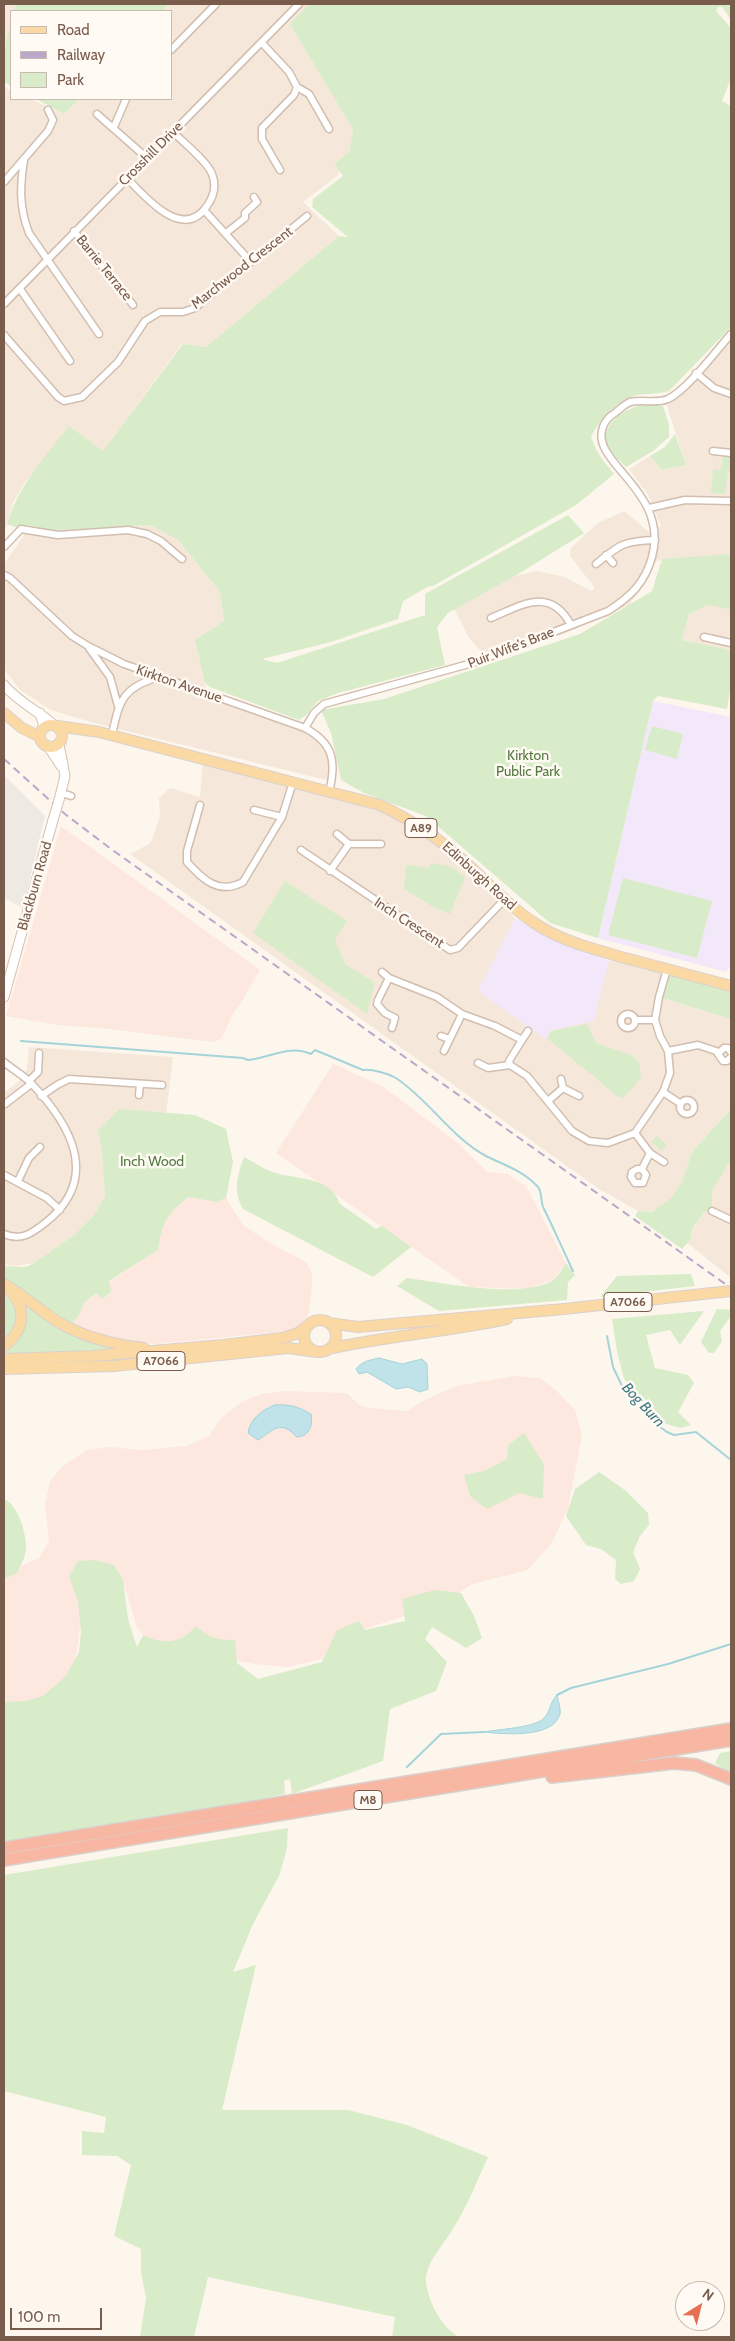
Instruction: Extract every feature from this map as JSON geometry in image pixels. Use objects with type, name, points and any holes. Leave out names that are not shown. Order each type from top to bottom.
[{"type":"highway","name":"M8","points":[[4,1848],[731,1729]]},
{"type":"highway","name":"M8","points":[[4,1860],[731,1740]]},
{"type":"highway","name":"M8","points":[[297,1812],[662,1763],[696,1765],[714,1771],[731,1780]]},
{"type":"main road","name":"Blackburn Road","points":[[4,685],[10,692],[40,712],[51,734],[65,776],[64,796],[53,820],[4,997]]},
{"type":"main road","points":[[4,713],[22,728],[51,734]]},
{"type":"main road","name":"Edinburgh Road","points":[[51,734],[81,728],[380,805],[403,816],[446,846],[504,900],[534,923],[562,938],[731,986]]},
{"type":"main road","name":"A7066","points":[[4,1284],[19,1300],[22,1321],[11,1341],[4,1346]]},
{"type":"main road","name":"A7066","points":[[4,1284],[58,1322],[79,1333],[109,1342],[167,1350]]},
{"type":"main road","name":"A7066","points":[[4,1359],[92,1356],[284,1338],[298,1333],[319,1320],[358,1327],[731,1291]]},
{"type":"main road","name":"A7066","points":[[4,1369],[114,1366],[288,1348],[324,1352],[332,1348],[370,1339],[478,1325],[544,1310]]},
{"type":"main road","points":[[329,1323],[336,1334],[332,1348]]},
{"type":"main road","points":[[310,1324],[305,1331],[304,1339],[308,1347],[317,1352]]},
{"type":"street","points":[[172,49],[216,4]]},
{"type":"street","name":"Crosshill Drive","points":[[4,304],[46,259],[262,44],[299,4]]},
{"type":"street","points":[[262,44],[289,72],[297,87],[309,94],[329,129]]},
{"type":"street","points":[[280,170],[262,139],[262,128],[294,94],[297,87]]},
{"type":"street","points":[[114,127],[126,100]]},
{"type":"street","points":[[4,182],[48,131],[53,120],[48,110]]},
{"type":"street","points":[[96,114],[114,127],[147,158]]},
{"type":"street","points":[[127,178],[160,211],[177,219],[190,219],[204,210],[213,197],[215,184],[212,171],[173,132]]},
{"type":"street","points":[[24,160],[20,188],[22,215],[28,233],[99,334]]},
{"type":"street","points":[[226,233],[244,218],[245,213],[257,202],[254,196]]},
{"type":"street","points":[[204,210],[251,262]]},
{"type":"street","name":"Marchwood Crescent","points":[[4,334],[45,383],[64,401],[82,397],[118,362],[145,321],[160,312],[183,312],[195,308],[307,216]]},
{"type":"street","name":"Barrie Terrace","points":[[74,231],[133,305]]},
{"type":"street","points":[[20,289],[70,361]]},
{"type":"street","points":[[731,334],[674,396],[659,402],[631,402],[610,416],[603,425],[601,434],[602,446],[608,456],[639,492],[649,508],[685,500],[731,501]]},
{"type":"street","points":[[696,373],[714,388],[731,394]]},
{"type":"street","points":[[713,451],[731,453]]},
{"type":"street","name":"Puir Wife's Brae","points":[[304,728],[314,713],[324,704],[476,662],[608,611],[625,600],[639,586],[648,569],[655,540],[653,520],[649,508]]},
{"type":"street","points":[[4,547],[21,530],[58,535],[128,530],[147,534],[161,541],[182,559]]},
{"type":"street","points":[[596,564],[617,546],[632,540],[655,540]]},
{"type":"street","points":[[606,555],[613,563]]},
{"type":"street","name":"Kirkton Avenue","points":[[4,575],[10,578],[72,636],[88,646],[124,664],[304,728],[319,736],[327,744],[332,760],[332,778],[329,792]]},
{"type":"street","points":[[491,618],[536,600],[552,603],[564,613],[571,625]]},
{"type":"street","points":[[704,637],[731,643]]},
{"type":"street","points":[[88,646],[110,677],[118,706],[112,735]]},
{"type":"street","points":[[118,706],[133,688],[144,681],[159,677]]},
{"type":"street","points":[[200,805],[187,862],[199,876],[220,887],[233,888],[243,882],[282,817],[293,782]]},
{"type":"street","points":[[254,810],[282,817]]},
{"type":"street","points":[[337,834],[349,844],[381,844]]},
{"type":"street","points":[[330,871],[349,844]]},
{"type":"street","name":"Inch Crescent","points":[[301,850],[450,950],[458,948],[504,900]]},
{"type":"street","points":[[478,1063],[488,1068],[510,1065],[527,1076],[572,1132],[589,1141],[608,1143],[635,1133],[663,1092],[670,1073],[668,1051],[660,1036],[655,1020],[658,997],[667,969]]},
{"type":"street","points":[[382,972],[389,978],[437,997],[462,1014],[495,1026],[522,1040]]},
{"type":"street","points":[[389,978],[377,1004],[384,1013],[395,1018],[392,1028]]},
{"type":"street","points":[[444,1051],[462,1014]]},
{"type":"street","points":[[635,1020],[655,1020]]},
{"type":"street","points":[[510,1065],[509,1060],[528,1031]]},
{"type":"street","points":[[441,1036],[449,1040]]},
{"type":"street","points":[[668,1051],[698,1045],[719,1052],[726,1048],[731,1052]]},
{"type":"street","points":[[719,1052],[719,1058],[723,1061],[727,1061],[731,1056]]},
{"type":"street","points":[[5,1104],[30,1083],[38,1072],[39,1053]]},
{"type":"street","points":[[4,1062],[30,1083],[62,1123],[73,1145],[75,1180],[69,1198],[60,1210],[25,1236],[13,1238],[4,1234]]},
{"type":"street","points":[[4,1070],[15,1072]]},
{"type":"street","points":[[561,1079],[563,1088]]},
{"type":"street","points":[[42,1096],[57,1084],[69,1080],[162,1085]]},
{"type":"street","points":[[140,1084],[140,1094]]},
{"type":"street","points":[[548,1101],[563,1088]]},
{"type":"street","points":[[563,1088],[579,1096]]},
{"type":"street","points":[[663,1092],[681,1104]]},
{"type":"street","points":[[635,1133],[650,1153],[664,1162]]},
{"type":"street","points":[[18,1181],[29,1158],[40,1147]]},
{"type":"street","points":[[642,1169],[650,1153]]},
{"type":"street","points":[[4,1175],[47,1198],[60,1210]]},
{"type":"street","points":[[712,1211],[731,1220]]},
{"type":"shaded area","points":[[4,4],[16,4],[14,10],[10,10],[10,26],[4,50]]},
{"type":"shaded area","points":[[169,4],[309,4],[290,24],[353,128],[349,152],[334,164],[339,172],[338,175],[303,202],[339,236],[206,347],[182,344],[103,451],[69,427],[24,484],[13,503],[4,534],[4,87],[10,90],[10,100],[32,100],[64,114],[78,100],[172,100],[172,10],[163,10]]},
{"type":"shaded area","points":[[731,340],[731,554],[656,561],[643,586],[629,605],[568,632],[490,661],[469,638],[454,609],[515,576],[537,571],[565,577],[591,591],[595,588],[570,556],[571,548],[598,523],[624,511],[649,532],[661,526],[649,496],[629,469],[650,456],[662,470],[686,465],[667,406],[692,384]]},
{"type":"shaded area","points":[[150,525],[178,540],[220,592],[224,621],[195,640],[208,696],[308,733],[323,741],[329,756],[330,781],[94,723],[51,710],[20,690],[4,669],[4,564],[26,532]]},
{"type":"shaded area","points":[[708,605],[731,610],[731,650],[682,640],[689,614]]},
{"type":"shaded area","points":[[653,701],[731,717],[731,966],[726,972],[598,938]]},
{"type":"shaded area","points":[[203,763],[332,795],[393,815],[422,831],[451,855],[515,918],[539,933],[609,961],[667,969],[659,997],[731,1019],[731,1109],[692,1152],[681,1184],[671,1198],[652,1212],[638,1211],[599,1189],[130,854],[149,844],[153,838],[160,816],[159,798],[170,788],[200,797]]},
{"type":"shaded area","points":[[4,775],[45,816],[23,908],[4,898]]},
{"type":"shaded area","points":[[61,826],[260,970],[234,1012],[221,1039],[214,1042],[101,1028],[57,1025],[6,1016]]},
{"type":"shaded area","points":[[515,918],[539,933],[609,961],[594,1021],[551,1030],[545,1039],[478,991]]},
{"type":"shaded area","points":[[29,1047],[173,1057],[166,1114],[119,1109],[98,1131],[102,1154],[105,1196],[94,1215],[74,1235],[34,1263],[14,1266],[4,1264],[4,1093],[18,1082],[27,1069]]},
{"type":"shaded area","points":[[333,1064],[382,1086],[459,1144],[487,1172],[507,1174],[526,1186],[566,1263],[553,1280],[526,1289],[469,1287],[276,1153]]},
{"type":"shaded area","points":[[731,1160],[731,1276],[729,1276],[687,1243],[691,1239],[692,1230],[704,1212],[712,1211],[712,1191]]},
{"type":"shaded area","points":[[189,1197],[216,1202],[226,1198],[242,1224],[265,1240],[307,1263],[312,1273],[312,1286],[309,1313],[304,1322],[292,1331],[154,1344],[107,1338],[72,1323],[78,1317],[84,1303],[96,1293],[102,1299],[109,1282],[158,1250],[160,1234],[169,1214]]},
{"type":"shaded area","points":[[514,1376],[540,1378],[556,1390],[575,1410],[582,1435],[568,1509],[551,1544],[528,1570],[472,1584],[446,1602],[362,1630],[331,1657],[288,1667],[254,1664],[195,1653],[147,1638],[137,1628],[128,1596],[119,1574],[101,1562],[87,1560],[75,1569],[81,1617],[77,1652],[66,1688],[44,1703],[4,1706],[4,1574],[39,1558],[49,1541],[45,1504],[50,1481],[63,1466],[87,1450],[110,1447],[141,1450],[186,1446],[209,1436],[221,1418],[242,1402],[261,1394],[285,1391],[347,1393],[358,1404],[368,1408],[408,1411],[423,1401],[456,1386]]},
{"type":"green space","points":[[16,4],[169,4],[163,10],[14,10]]},
{"type":"green space","points":[[309,4],[731,4],[731,20],[722,7],[718,7],[716,11],[731,28],[731,78],[722,101],[731,106],[731,327],[669,391],[634,396],[614,407],[603,419],[591,437],[601,457],[614,474],[576,505],[403,601],[398,619],[331,642],[262,659],[277,663],[425,615],[425,594],[568,515],[584,533],[515,576],[448,613],[437,627],[445,665],[338,693],[318,701],[299,720],[210,687],[205,683],[195,640],[224,621],[220,592],[178,540],[150,525],[48,531],[33,526],[25,525],[18,528],[7,524],[25,484],[69,426],[103,451],[183,344],[206,347],[339,236],[348,237],[312,207],[313,199],[343,176],[334,164],[349,152],[353,129],[290,24]]},
{"type":"green space","points":[[10,26],[10,85],[4,82],[4,50]]},
{"type":"green space","points":[[38,100],[78,100],[64,114]]},
{"type":"green space","points":[[647,404],[663,406],[669,425],[669,437],[653,451],[626,467],[608,446],[607,430],[624,412]]},
{"type":"green space","points":[[675,434],[686,465],[662,470],[650,456],[665,447]]},
{"type":"green space","points":[[723,456],[731,458],[731,471],[728,471],[725,494],[711,493],[713,469],[720,471]]},
{"type":"green space","name":"Kirkton Public Park","points":[[731,554],[731,610],[708,605],[689,614],[682,640],[731,650],[731,686],[727,709],[658,696],[653,701],[598,938],[550,923],[426,816],[364,793],[341,780],[331,733],[321,710],[384,699],[580,634],[652,591],[662,559]]},
{"type":"green space","points":[[652,726],[683,734],[677,759],[645,750]]},
{"type":"green space","points":[[431,863],[450,866],[465,877],[450,914],[435,908],[404,889],[406,865],[429,868]]},
{"type":"green space","points":[[623,878],[712,901],[697,958],[608,935]]},
{"type":"green space","points":[[285,881],[347,921],[335,940],[345,964],[375,983],[367,1014],[253,933]]},
{"type":"green space","points":[[667,969],[731,990],[731,1019],[659,997]]},
{"type":"green space","points":[[587,1024],[596,1043],[631,1055],[639,1062],[641,1077],[622,1098],[612,1092],[547,1038],[552,1031]]},
{"type":"green space","name":"Inch Wood","points":[[119,1109],[195,1115],[226,1129],[233,1162],[226,1198],[216,1202],[188,1197],[170,1214],[161,1232],[158,1250],[109,1281],[111,1292],[102,1299],[96,1293],[84,1303],[78,1317],[72,1323],[52,1312],[4,1277],[4,1266],[26,1267],[34,1263],[74,1235],[94,1215],[105,1196],[102,1154],[98,1131]]},
{"type":"green space","points":[[731,1109],[731,1160],[712,1191],[712,1211],[704,1212],[692,1229],[691,1239],[682,1249],[635,1216],[638,1211],[652,1212],[671,1198],[681,1184],[692,1152]]},
{"type":"green space","points":[[657,1136],[667,1145],[662,1151],[651,1142]]},
{"type":"green space","points":[[244,1157],[272,1172],[313,1181],[329,1188],[340,1204],[376,1229],[382,1226],[411,1247],[373,1277],[243,1209],[238,1196],[237,1183]]},
{"type":"green space","points":[[566,1263],[575,1275],[568,1282],[567,1300],[439,1311],[397,1286],[407,1278],[481,1288],[520,1289],[552,1281]]},
{"type":"green space","points":[[691,1274],[695,1286],[600,1297],[617,1276]]},
{"type":"green space","points":[[4,1290],[14,1302],[17,1315],[13,1329],[4,1341]]},
{"type":"green space","points":[[22,1301],[127,1349],[4,1354],[4,1350],[14,1342]]},
{"type":"green space","points":[[717,1309],[731,1310],[731,1316],[720,1331],[722,1341],[714,1353],[709,1353],[701,1342]]},
{"type":"green space","points":[[704,1311],[680,1345],[670,1330],[646,1335],[655,1368],[688,1375],[694,1383],[678,1412],[691,1425],[680,1428],[660,1422],[624,1379],[612,1319]]},
{"type":"green space","points":[[524,1433],[544,1464],[543,1499],[519,1493],[487,1509],[470,1496],[464,1475],[484,1471],[507,1459],[508,1445]]},
{"type":"green space","points":[[599,1472],[625,1490],[648,1513],[649,1525],[640,1536],[633,1552],[640,1569],[634,1581],[621,1584],[615,1579],[616,1560],[601,1549],[586,1545],[566,1516],[575,1489]]},
{"type":"green space","points":[[4,1499],[9,1502],[17,1513],[25,1534],[26,1550],[17,1573],[4,1579]]},
{"type":"green space","points":[[95,1560],[114,1565],[123,1580],[128,1619],[137,1647],[143,1635],[158,1640],[171,1641],[184,1636],[196,1626],[214,1638],[235,1640],[237,1663],[258,1679],[322,1662],[337,1630],[359,1621],[365,1630],[405,1621],[402,1599],[435,1590],[461,1593],[474,1616],[482,1638],[466,1648],[432,1627],[425,1639],[447,1662],[436,1691],[390,1709],[383,1761],[292,1794],[290,1779],[284,1781],[285,1794],[211,1810],[4,1842],[4,1702],[26,1701],[43,1696],[65,1677],[79,1652],[81,1632],[78,1602],[69,1576],[78,1561]]},
{"type":"green space","points":[[731,1751],[731,1773],[715,1763],[720,1753]]},
{"type":"green space","points":[[288,1828],[287,1847],[280,1874],[253,1924],[233,1972],[256,1965],[222,2110],[348,2110],[407,2125],[488,2157],[463,2212],[433,2259],[427,2272],[427,2287],[432,2304],[441,2320],[459,2337],[392,2337],[395,2317],[208,2277],[194,2337],[140,2337],[146,2298],[141,2272],[141,2249],[114,2236],[131,2165],[117,2156],[82,2155],[82,2131],[104,2133],[106,2117],[4,2091],[4,1875]]},
{"type":"water","points":[[379,1358],[402,1364],[422,1359],[427,1364],[428,1389],[420,1392],[408,1387],[396,1389],[367,1372],[359,1374],[356,1369],[361,1364]]},
{"type":"water","points":[[275,1405],[294,1406],[311,1414],[311,1426],[308,1432],[297,1437],[286,1428],[281,1427],[258,1440],[248,1433],[254,1419],[266,1409]]},
{"type":"water","points":[[557,1695],[560,1714],[556,1722],[548,1728],[515,1734],[484,1732],[525,1726],[539,1721],[544,1718]]},
{"type":"waterway","points":[[21,1041],[243,1058],[248,1060],[295,1050],[311,1054],[315,1050],[363,1070],[392,1076],[408,1087],[473,1148],[520,1173],[538,1187],[543,1206],[573,1271]]},
{"type":"waterway","name":"Bog Burn","points":[[607,1336],[613,1367],[623,1388],[633,1395],[656,1424],[674,1435],[696,1432],[731,1460]]},
{"type":"waterway","points":[[557,1695],[571,1688],[668,1664],[731,1644]]},
{"type":"waterway","points":[[407,1767],[441,1734],[484,1732]]},
{"type":"railway","points":[[4,759],[65,814],[111,849],[731,1288]]}]
